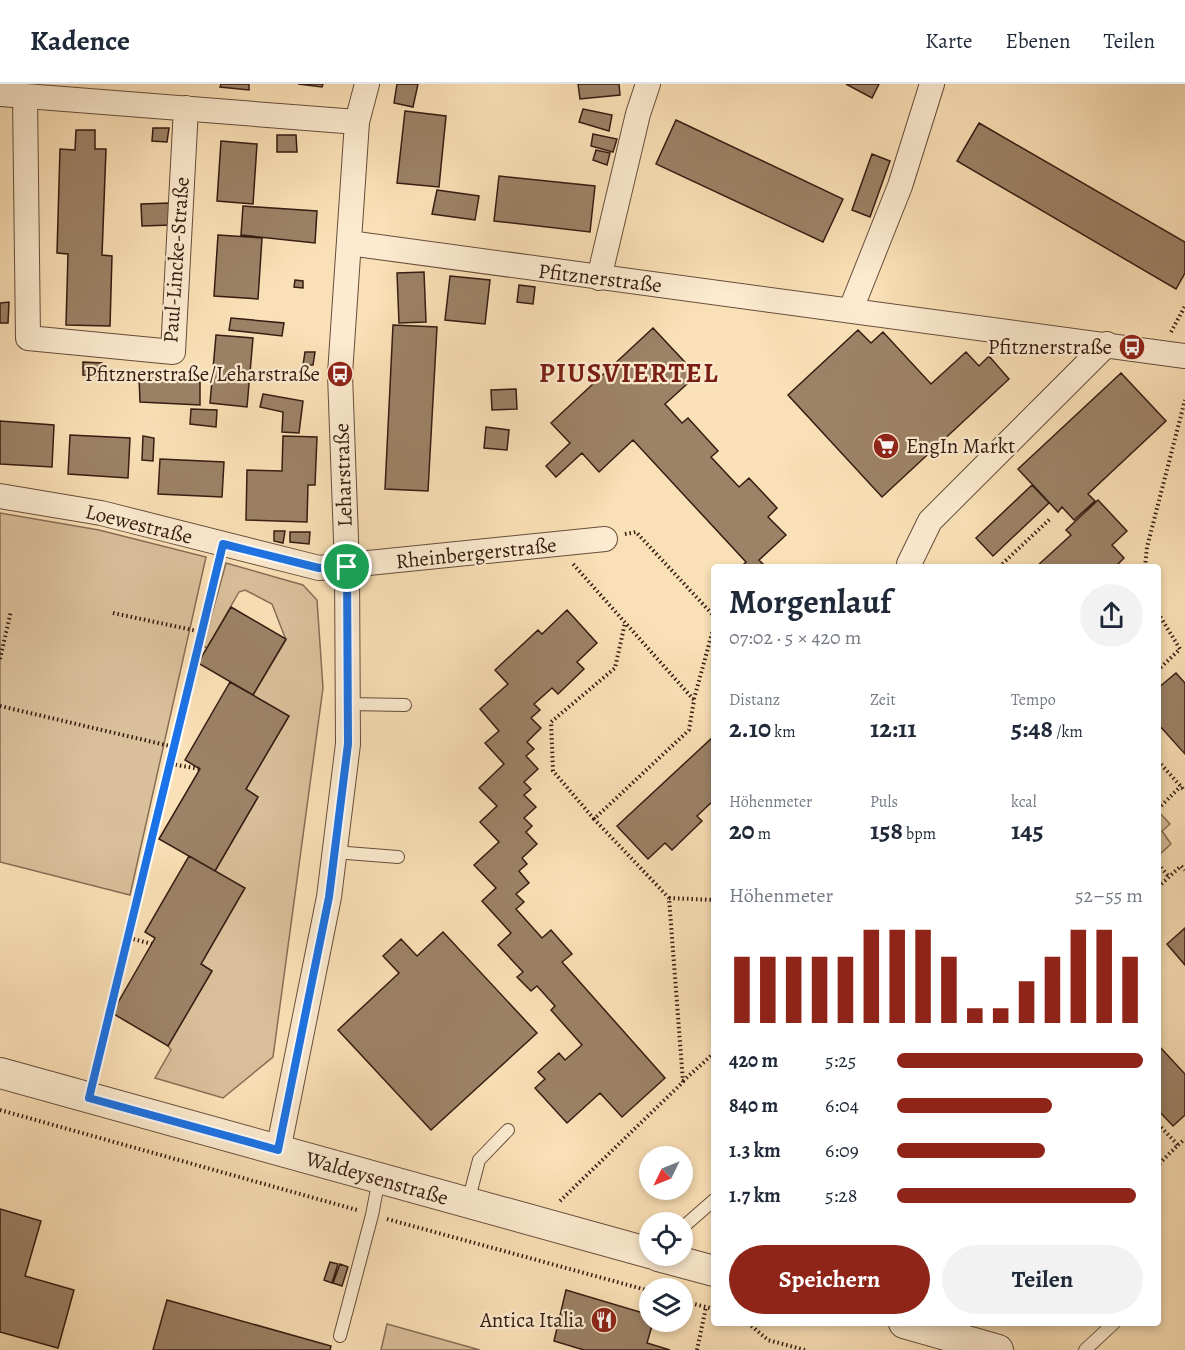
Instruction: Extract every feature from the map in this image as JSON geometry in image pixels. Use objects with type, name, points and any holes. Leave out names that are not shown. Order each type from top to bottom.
[{"type":"street","name":"Leharstraße","points":[[278,1150],[329,897],[348,744],[347,567],[340,374],[357,122],[367,84]]},
{"type":"street","points":[[599,278],[638,114],[648,84]]},
{"type":"street","points":[[851,309],[900,186],[932,84]]},
{"type":"street","points":[[0,94],[357,122]]},
{"type":"street","name":"Paul-Lincke-Straße","points":[[25,96],[28,338],[173,352],[186,108]]},
{"type":"street","name":"Pfitznerstraße","points":[[348,243],[599,278],[851,309],[1185,356]]},
{"type":"street","points":[[909,564],[930,521],[1107,344]]},
{"type":"street","name":"Loewestraße","points":[[0,496],[101,513],[319,568],[347,567]]},
{"type":"street","name":"Rheinbergerstraße","points":[[347,567],[604,539]]},
{"type":"street","name":"Waldeysenstraße","points":[[0,1073],[639,1250]]},
{"type":"street","points":[[693,1265],[711,1270]]},
{"type":"street","points":[[913,1326],[982,1348]]},
{"type":"lane","points":[[347,704],[405,705]]},
{"type":"lane","points":[[334,852],[398,857]]},
{"type":"lane","points":[[468,1204],[479,1160],[508,1130]]},
{"type":"lane","points":[[340,1336],[372,1215],[379,1179]]},
{"type":"lane","points":[[693,1218],[711,1203]]},
{"type":"lane","points":[[1085,1350],[1111,1326]]},
{"type":"path","points":[[1145,564],[1146,547],[1185,400]]},
{"type":"path","points":[[1002,564],[1050,519]]},
{"type":"path","points":[[604,539],[636,532],[711,613]]},
{"type":"path","points":[[89,1098],[174,747],[199,657],[202,632],[223,544]]},
{"type":"path","points":[[554,544],[694,700]]},
{"type":"path","points":[[0,659],[11,612]]},
{"type":"path","points":[[113,613],[202,632]]},
{"type":"path","points":[[1161,618],[1180,649],[1161,667]]},
{"type":"path","points":[[625,623],[615,668],[551,722],[553,771],[594,819],[669,898],[683,1082]]},
{"type":"path","points":[[594,819],[689,730],[694,700],[711,637]]},
{"type":"path","points":[[0,706],[174,747]]},
{"type":"path","points":[[171,764],[200,768]]},
{"type":"path","points":[[1161,764],[1185,791]]},
{"type":"path","points":[[1161,806],[1181,786]]},
{"type":"path","points":[[1161,884],[1181,866],[1185,870]]},
{"type":"path","points":[[1161,868],[1169,877]]},
{"type":"path","points":[[669,898],[711,900]]},
{"type":"path","points":[[129,938],[152,944]]},
{"type":"path","points":[[538,1223],[711,1056]]},
{"type":"path","points":[[0,1110],[639,1288]]},
{"type":"path","points":[[1161,1127],[1178,1145]]},
{"type":"path","points":[[1161,1162],[1185,1139]]},
{"type":"path","points":[[693,1304],[711,1309]]},
{"type":"path","points":[[697,1350],[706,1307]]},
{"type":"path","points":[[752,1326],[768,1340],[805,1350]]},
{"type":"shaded area","points":[[0,513],[99,530],[206,557],[130,895],[0,862]]},
{"type":"shaded area","points":[[226,563],[303,585],[317,600],[323,688],[273,1057],[223,1098],[155,1078],[171,1050],[168,1046],[212,971],[201,964],[215,871],[258,797],[246,789],[289,716],[253,695],[286,640],[272,604],[245,590],[239,592],[207,648],[203,646]]},
{"type":"shaded area","points":[[1161,814],[1170,824],[1162,831],[1171,844],[1161,853]]},
{"type":"shaded area","points":[[387,1324],[480,1350],[381,1350]]},
{"type":"building","points":[[221,84],[249,84],[249,90],[220,87]]},
{"type":"building","points":[[298,84],[323,84],[322,87]]},
{"type":"building","points":[[397,84],[418,84],[413,107],[394,103]]},
{"type":"building","points":[[578,84],[619,84],[620,95],[580,99]]},
{"type":"building","points":[[846,84],[879,84],[872,98]]},
{"type":"building","points":[[583,109],[612,115],[609,131],[579,122]]},
{"type":"building","points":[[405,111],[446,116],[439,187],[397,183]]},
{"type":"building","points":[[676,120],[843,199],[823,242],[656,164]]},
{"type":"building","points":[[979,123],[1185,242],[1185,273],[1176,289],[957,161]]},
{"type":"building","points":[[153,128],[169,128],[167,142],[152,141]]},
{"type":"building","points":[[76,130],[95,130],[95,149],[106,149],[102,255],[112,256],[110,326],[66,325],[68,254],[57,253],[60,149],[75,150]]},
{"type":"building","points":[[593,134],[617,139],[613,152],[591,146]]},
{"type":"building","points":[[277,135],[296,135],[297,152],[277,152]]},
{"type":"building","points":[[221,141],[257,144],[253,204],[217,201]]},
{"type":"building","points":[[596,150],[610,153],[607,165],[593,160]]},
{"type":"building","points":[[872,154],[890,161],[870,217],[852,210]]},
{"type":"building","points":[[499,176],[595,186],[590,232],[494,221]]},
{"type":"building","points":[[437,190],[479,196],[475,220],[432,214]]},
{"type":"building","points":[[170,203],[171,225],[142,226],[141,204]]},
{"type":"building","points":[[243,206],[317,211],[315,243],[241,235]]},
{"type":"building","points":[[218,235],[262,238],[258,299],[214,296]]},
{"type":"building","points":[[424,272],[426,322],[399,323],[397,273]]},
{"type":"building","points":[[450,276],[490,280],[485,324],[445,320]]},
{"type":"building","points":[[295,280],[303,281],[303,288],[294,287]]},
{"type":"building","points":[[519,285],[535,287],[533,304],[517,302]]},
{"type":"building","points":[[9,302],[8,323],[0,323],[0,303]]},
{"type":"building","points":[[231,318],[284,323],[282,336],[229,330]]},
{"type":"building","points":[[393,325],[437,327],[428,491],[385,489]]},
{"type":"building","points":[[653,328],[697,375],[665,404],[682,423],[688,418],[718,451],[711,457],[739,487],[749,478],[777,508],[768,517],[786,535],[759,560],[763,564],[744,564],[746,562],[633,440],[599,472],[582,453],[556,477],[546,466],[570,443],[551,423]]},
{"type":"building","name":"EngIn Markt","points":[[858,330],[871,343],[883,332],[931,384],[966,352],[979,366],[989,356],[1009,379],[882,497],[788,395]]},
{"type":"building","points":[[216,335],[253,338],[247,407],[210,403]]},
{"type":"building","points":[[305,352],[315,352],[313,365],[303,365]]},
{"type":"building","points":[[83,362],[102,363],[102,376],[83,375]]},
{"type":"building","points":[[1121,373],[1166,421],[1088,494],[1095,501],[1074,520],[1062,507],[1058,512],[1018,469]]},
{"type":"building","points":[[139,377],[200,382],[200,405],[140,402]]},
{"type":"building","points":[[516,389],[517,409],[492,410],[491,390]]},
{"type":"building","points":[[263,394],[303,401],[299,433],[282,432],[283,412],[260,407]]},
{"type":"building","points":[[191,409],[217,410],[216,427],[190,424]]},
{"type":"building","points":[[0,421],[54,425],[52,467],[0,464]]},
{"type":"building","points":[[486,427],[509,430],[507,450],[484,448]]},
{"type":"building","points":[[70,435],[130,438],[128,478],[68,474]]},
{"type":"building","points":[[143,436],[154,438],[153,461],[142,460]]},
{"type":"building","points":[[283,436],[317,437],[315,485],[308,485],[307,522],[246,520],[247,470],[282,471]]},
{"type":"building","points":[[160,459],[224,462],[222,497],[158,494]]},
{"type":"building","points":[[1032,485],[1049,503],[993,556],[976,538]]},
{"type":"building","points":[[1098,500],[1127,531],[1112,545],[1124,558],[1118,564],[1039,564],[1071,535],[1066,530]]},
{"type":"building","points":[[274,531],[285,531],[283,543],[274,541]]},
{"type":"building","points":[[290,532],[310,532],[309,544],[290,542]]},
{"type":"building","points":[[231,607],[286,639],[253,695],[198,663]]},
{"type":"building","points":[[567,610],[597,643],[577,662],[584,669],[558,694],[552,688],[534,704],[540,710],[531,718],[541,728],[527,742],[534,749],[526,756],[538,769],[524,782],[531,789],[524,795],[536,807],[524,818],[532,826],[526,832],[537,844],[522,858],[527,864],[519,871],[529,883],[516,894],[524,902],[516,909],[542,938],[551,930],[572,954],[562,962],[665,1078],[622,1117],[600,1093],[567,1123],[535,1088],[545,1079],[538,1072],[559,1053],[565,1060],[582,1045],[551,1010],[555,1006],[537,986],[531,991],[517,977],[523,972],[498,945],[511,933],[482,901],[496,888],[474,865],[499,842],[480,822],[497,806],[479,788],[504,764],[485,743],[499,731],[480,709],[508,684],[495,670],[538,630],[542,634]]},
{"type":"building","points":[[1176,673],[1185,683],[1185,754],[1161,727],[1161,686]]},
{"type":"building","points":[[230,682],[289,716],[246,789],[258,797],[215,871],[159,839],[200,769],[185,760]]},
{"type":"building","points":[[711,739],[711,803],[697,816],[702,821],[672,850],[665,843],[648,859],[617,826]]},
{"type":"building","points":[[189,856],[245,888],[201,964],[212,971],[168,1046],[112,1013],[155,938],[145,932]]},
{"type":"building","points":[[1185,928],[1185,965],[1167,944]]},
{"type":"building","points":[[443,932],[537,1033],[431,1130],[338,1030],[399,973],[383,956],[401,939],[417,956]]},
{"type":"building","points":[[1161,1048],[1185,1074],[1185,1115],[1173,1126],[1161,1113]]},
{"type":"building","points":[[0,1209],[41,1221],[25,1276],[74,1290],[58,1348],[0,1332]]},
{"type":"building","points":[[330,1262],[338,1264],[332,1283],[324,1280]]},
{"type":"building","points":[[340,1264],[348,1267],[342,1286],[333,1283]]},
{"type":"building","name":"Antica Italia","points":[[566,1290],[639,1312],[639,1332],[650,1332],[647,1343],[670,1350],[584,1350],[554,1341]]},
{"type":"building","points":[[167,1300],[331,1346],[330,1350],[153,1350]]},
{"type":"place","name":"Pfitznerstraße","points":[[1132,347]]},
{"type":"place","name":"Pfitznerstraße/Leharstraße","points":[[340,374]]},
{"type":"place","name":"EngIn Markt","points":[[886,446]]},
{"type":"place","name":"Antica Italia","points":[[604,1320]]},
{"type":"district","name":"PIUSVIERTEL","points":[[629,373]]},
{"type":"route","points":[[223,544],[319,568],[347,567],[348,744],[329,897],[278,1150],[89,1098],[223,544]]}]
